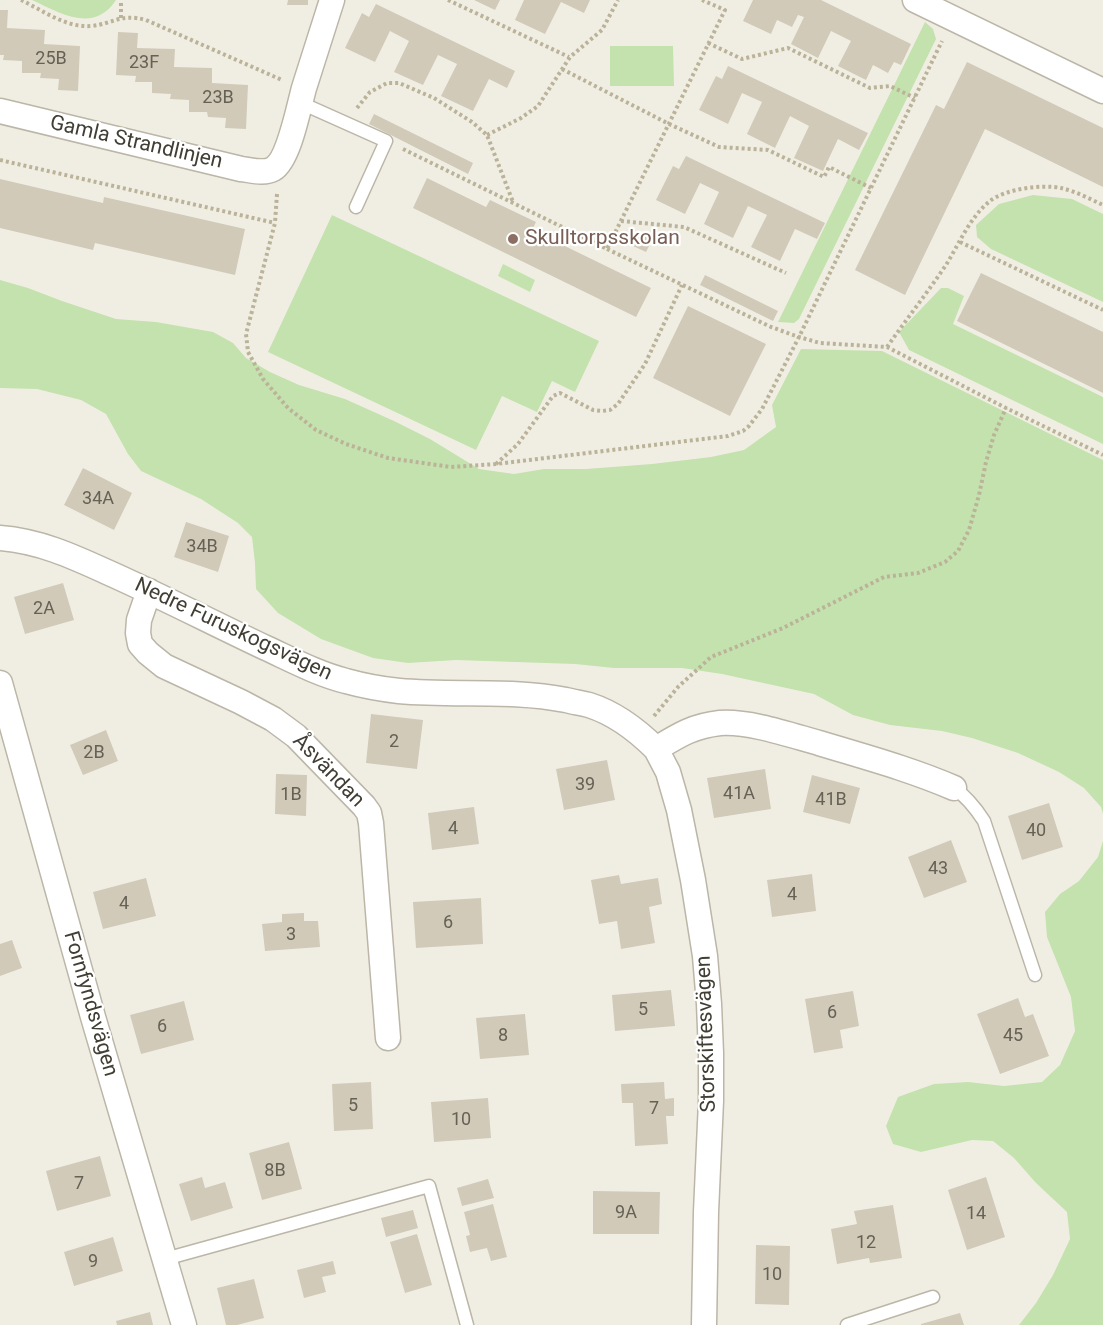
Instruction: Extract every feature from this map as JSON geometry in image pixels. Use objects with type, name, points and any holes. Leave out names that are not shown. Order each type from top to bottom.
[{"type":"street","points":[[272,169],[280,162],[291,137],[332,0]]},
{"type":"street","points":[[915,0],[1103,91]]},
{"type":"street","name":"Gamla Strandlinjen","points":[[0,111],[241,169],[258,171],[272,169]]},
{"type":"street","name":"Nedre Furuskogsvägen","points":[[0,538],[24,540],[71,556],[303,665],[338,679],[370,687],[401,691],[521,694],[555,698],[588,705],[613,716],[649,741]]},
{"type":"street","name":"Åsvändan","points":[[149,591],[139,620],[138,633],[140,644],[148,653],[164,666],[273,719],[296,736],[369,813],[388,1038]]},
{"type":"street","name":"Fornfyndsvägen","points":[[0,683],[90,1005],[184,1325]]},
{"type":"street","points":[[649,741],[701,726],[722,723],[743,724],[788,734],[899,766],[954,788]]},
{"type":"street","name":"Storskiftesvägen","points":[[649,741],[668,772],[679,810],[705,956],[711,1053],[704,1325]]},
{"type":"lane","points":[[301,104],[386,141],[356,207]]},
{"type":"lane","points":[[954,788],[969,801],[984,821],[1035,975]]},
{"type":"lane","points":[[165,1259],[429,1186],[466,1325]]},
{"type":"lane","points":[[847,1325],[933,1297]]},
{"type":"path","points":[[21,0],[69,24],[79,26],[92,26],[121,18],[136,17],[146,20],[285,81]]},
{"type":"path","points":[[121,0],[121,18]]},
{"type":"path","points":[[448,0],[570,57]]},
{"type":"path","points":[[487,135],[521,118],[538,106],[570,57],[602,30],[618,0]]},
{"type":"path","points":[[607,249],[724,10],[702,0]]},
{"type":"path","points":[[272,169],[277,194],[274,223],[246,334],[248,352],[263,379],[288,408],[316,430],[346,444],[388,458],[451,466],[496,464],[728,436],[743,431],[762,409],[799,338],[953,19]]},
{"type":"path","points":[[708,43],[742,59],[788,48],[870,88],[890,86],[915,98]]},
{"type":"path","points":[[562,69],[719,147],[768,150],[824,177],[829,167],[871,188]]},
{"type":"path","points":[[345,122],[370,92],[387,83],[399,83],[434,98],[472,122],[487,135],[513,203]]},
{"type":"path","points":[[386,141],[771,327],[820,343],[887,347],[1103,455]]},
{"type":"path","points":[[0,160],[274,223]]},
{"type":"path","points":[[887,347],[946,265],[974,218],[990,201],[1006,192],[1032,187],[1060,188],[1103,205]]},
{"type":"path","points":[[621,221],[684,227],[786,273]]},
{"type":"path","points":[[960,242],[1103,310]]},
{"type":"path","points":[[496,464],[518,444],[553,396],[560,393],[593,410],[610,410],[618,404],[645,364],[682,285]]},
{"type":"path","points":[[649,741],[678,687],[711,657],[783,628],[884,577],[918,573],[945,562],[958,551],[969,530],[994,435],[1006,408]]},
{"type":"green space","points":[[32,0],[116,0],[98,16],[76,18]]},
{"type":"green space","points":[[925,22],[933,29],[936,39],[799,319],[794,323],[778,322]]},
{"type":"green space","points":[[610,46],[673,46],[674,86],[610,86]]},
{"type":"green space","points":[[1033,195],[1072,199],[1103,214],[1103,302],[991,249],[977,237],[976,225],[999,204]]},
{"type":"green space","points":[[332,215],[599,341],[575,392],[552,381],[537,412],[502,396],[476,450],[268,352]]},
{"type":"green space","points":[[503,264],[535,280],[530,292],[498,276]]},
{"type":"green space","points":[[0,280],[116,319],[156,322],[213,332],[233,343],[246,358],[270,372],[299,385],[345,399],[394,421],[430,439],[479,469],[514,474],[544,469],[586,469],[652,464],[711,457],[744,450],[776,427],[772,405],[801,349],[882,351],[1103,460],[1103,814],[1101,807],[1084,788],[1059,772],[1018,753],[942,731],[890,725],[853,715],[814,694],[722,674],[682,668],[614,668],[575,664],[456,660],[408,663],[373,658],[321,639],[278,613],[256,589],[252,537],[238,523],[201,499],[141,471],[128,454],[106,414],[81,400],[37,389],[0,388]]},
{"type":"green space","points":[[941,288],[948,288],[964,296],[953,324],[1103,397],[1103,444],[909,350],[899,332]]},
{"type":"green space","points":[[1103,841],[1103,1325],[1019,1325],[1053,1275],[1070,1239],[1067,1212],[1036,1183],[1014,1158],[993,1141],[972,1140],[921,1152],[893,1144],[886,1126],[898,1097],[934,1084],[968,1082],[1004,1086],[1042,1082],[1060,1065],[1075,1031],[1071,997],[1047,937],[1045,912],[1060,894],[1079,881],[1098,857]]},
{"type":"building","points":[[288,0],[308,0],[308,5],[287,5]]},
{"type":"building","points":[[474,0],[500,0],[495,10]]},
{"type":"building","points":[[524,0],[590,0],[584,13],[561,2],[545,34],[515,20]]},
{"type":"building","points":[[753,0],[821,0],[911,44],[901,65],[894,62],[888,73],[873,65],[866,80],[838,66],[851,41],[831,31],[818,58],[791,44],[804,17],[798,15],[792,27],[777,20],[771,34],[743,21]]},
{"type":"building","points":[[376,4],[515,71],[507,88],[489,79],[473,111],[441,96],[457,64],[438,55],[423,85],[394,72],[409,41],[390,31],[375,62],[345,48],[362,13],[369,17]]},
{"type":"building","points":[[0,10],[8,10],[7,28],[45,30],[44,44],[80,46],[78,91],[58,90],[59,79],[40,78],[41,73],[22,73],[22,61],[3,60],[4,55],[0,55]]},
{"type":"building","points":[[118,32],[138,33],[137,48],[175,49],[174,67],[212,68],[212,83],[248,85],[246,129],[225,128],[226,118],[208,117],[207,112],[189,112],[189,100],[170,99],[171,94],[152,93],[152,82],[135,82],[136,76],[116,75]]},
{"type":"building","points":[[967,62],[1103,128],[1103,187],[985,129],[905,295],[855,270],[936,105],[944,109]]},
{"type":"building","points":[[728,66],[868,133],[859,150],[838,139],[823,171],[794,158],[809,126],[790,116],[775,148],[747,134],[762,102],[742,93],[728,124],[699,110],[716,76],[722,79]]},
{"type":"building","points":[[374,114],[473,163],[468,174],[369,124]]},
{"type":"building","points":[[686,156],[825,223],[817,239],[795,229],[780,261],[751,247],[767,215],[748,206],[733,238],[704,224],[719,192],[700,183],[685,214],[656,200],[673,166],[679,169]]},
{"type":"building","points":[[427,178],[486,207],[490,200],[536,222],[532,230],[651,288],[636,317],[413,208]]},
{"type":"building","points":[[0,179],[103,203],[104,197],[245,229],[235,275],[95,243],[93,250],[0,228]]},
{"type":"building","points":[[639,232],[653,238],[646,252],[633,246]]},
{"type":"building","points":[[981,273],[1103,332],[1103,393],[957,321]]},
{"type":"building","points":[[705,275],[778,311],[773,321],[700,285]]},
{"type":"building","points":[[688,306],[766,344],[730,416],[653,378]]},
{"type":"building","points":[[83,468],[132,493],[114,530],[64,505]]},
{"type":"building","points":[[186,522],[229,536],[218,572],[174,557]]},
{"type":"building","points":[[63,583],[74,620],[25,634],[14,597]]},
{"type":"building","points":[[371,714],[423,720],[417,769],[366,763]]},
{"type":"building","points":[[106,730],[118,761],[83,775],[70,745]]},
{"type":"building","points":[[607,760],[615,800],[564,810],[556,769]]},
{"type":"building","points":[[765,769],[771,809],[714,818],[707,778]]},
{"type":"building","points":[[276,774],[307,775],[306,816],[275,814]]},
{"type":"building","points":[[812,775],[860,788],[850,824],[803,812]]},
{"type":"building","points":[[1049,803],[1063,847],[1022,860],[1008,816]]},
{"type":"building","points":[[474,807],[479,844],[432,850],[428,813]]},
{"type":"building","points":[[951,840],[967,882],[924,898],[908,857]]},
{"type":"building","points":[[812,874],[816,911],[772,917],[767,880]]},
{"type":"building","points":[[619,875],[621,884],[658,878],[662,904],[649,907],[655,943],[621,949],[617,921],[599,924],[591,880]]},
{"type":"building","points":[[146,878],[156,916],[103,929],[93,892]]},
{"type":"building","points":[[481,898],[483,944],[416,948],[413,902]]},
{"type":"building","points":[[304,913],[304,921],[318,921],[320,947],[265,951],[262,924],[282,922],[282,914]]},
{"type":"building","points":[[12,940],[22,968],[0,976],[0,944]]},
{"type":"building","points":[[671,990],[675,1026],[615,1031],[612,995]]},
{"type":"building","points":[[853,991],[859,1026],[840,1030],[843,1048],[814,1053],[805,999]]},
{"type":"building","points":[[1018,998],[1025,1017],[1033,1014],[1049,1056],[1000,1074],[977,1014]]},
{"type":"building","points":[[184,1001],[194,1040],[141,1054],[130,1015]]},
{"type":"building","points":[[525,1014],[529,1055],[480,1059],[476,1018]]},
{"type":"building","points":[[371,1082],[373,1129],[334,1131],[332,1084]]},
{"type":"building","points":[[664,1082],[665,1099],[674,1098],[674,1116],[666,1116],[668,1144],[635,1146],[633,1103],[622,1103],[621,1084]]},
{"type":"building","points":[[488,1098],[491,1138],[434,1142],[431,1102]]},
{"type":"building","points":[[289,1142],[302,1189],[262,1200],[249,1153]]},
{"type":"building","points":[[100,1156],[111,1196],[57,1211],[46,1171]]},
{"type":"building","points":[[202,1177],[205,1188],[225,1182],[233,1208],[191,1221],[179,1184]]},
{"type":"building","points":[[986,1177],[1005,1237],[967,1250],[948,1190]]},
{"type":"building","points":[[488,1179],[494,1198],[462,1206],[457,1188]]},
{"type":"building","points":[[593,1191],[660,1192],[659,1234],[593,1234]]},
{"type":"building","points":[[493,1204],[507,1257],[491,1261],[487,1248],[470,1252],[466,1236],[470,1235],[464,1212]]},
{"type":"building","points":[[893,1205],[902,1258],[870,1263],[869,1258],[837,1264],[831,1229],[857,1224],[854,1211]]},
{"type":"building","points":[[413,1210],[418,1228],[386,1237],[381,1218]]},
{"type":"building","points":[[417,1234],[432,1285],[405,1293],[390,1242]]},
{"type":"building","points":[[113,1237],[123,1271],[74,1286],[64,1252]]},
{"type":"building","points":[[756,1245],[790,1246],[789,1305],[755,1304]]},
{"type":"building","points":[[333,1261],[336,1274],[322,1277],[326,1292],[304,1298],[297,1270]]},
{"type":"building","points":[[254,1279],[264,1318],[237,1325],[226,1325],[217,1288]]},
{"type":"building","points":[[150,1312],[153,1325],[117,1325],[116,1321]]},
{"type":"building","points":[[960,1313],[964,1325],[921,1325],[921,1324]]},
{"type":"place","name":"Skulltorpsskolan","points":[[513,239]]}]
